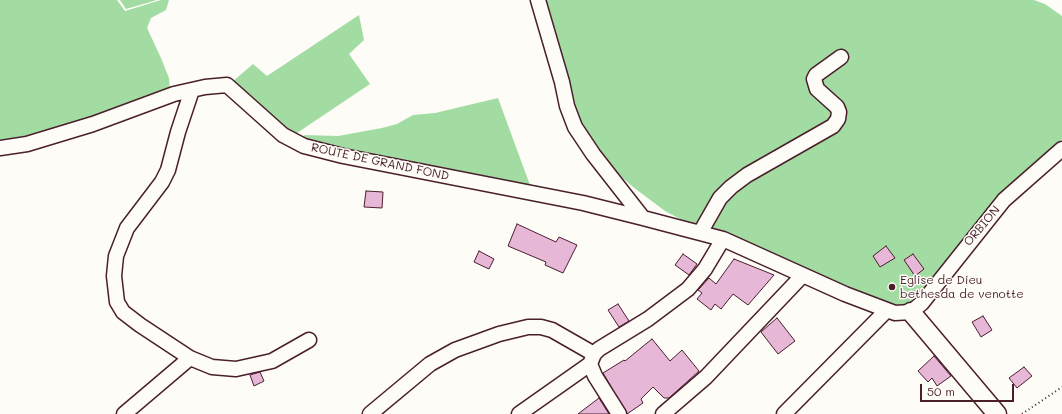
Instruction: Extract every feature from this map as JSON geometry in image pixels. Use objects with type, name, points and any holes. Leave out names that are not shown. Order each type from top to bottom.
[{"type":"street","points":[[538,0],[562,82],[566,106],[575,128],[593,154],[643,218]]},
{"type":"street","points":[[700,233],[720,198],[731,187],[747,175],[833,126],[838,119],[839,112],[837,107],[817,89],[814,79],[816,75],[841,57]]},
{"type":"street","name":"ROUTE DE GRAND FOND","points":[[0,148],[34,142],[93,124],[174,94],[205,87],[227,85],[283,135],[304,146],[343,156],[583,203],[723,239],[845,294],[887,310],[900,313],[911,312]]},
{"type":"street","points":[[192,90],[178,132],[168,170],[162,182],[127,228],[116,256],[114,276],[117,302],[123,312],[190,358],[212,368],[236,370],[272,361],[309,340]]},
{"type":"street","name":"ORBION","points":[[911,312],[932,292],[960,254],[1004,200],[1062,149]]},
{"type":"street","points":[[519,414],[592,359],[607,344],[648,319],[688,289],[705,269],[723,239]]},
{"type":"street","points":[[663,414],[706,377],[803,275]]},
{"type":"street","points":[[784,414],[887,310]]},
{"type":"street","points":[[911,312],[997,414]]},
{"type":"street","points":[[370,414],[430,364],[455,350],[499,334],[528,327],[541,327],[552,330],[592,359],[595,376],[619,414]]},
{"type":"street","points":[[124,414],[190,358]]},
{"type":"path","points":[[1022,414],[1062,387]]},
{"type":"green space","points":[[0,0],[117,0],[125,11],[161,0],[169,0],[166,10],[151,18],[147,28],[169,78],[170,92],[0,154]]},
{"type":"green space","points":[[120,0],[157,0],[126,9]]},
{"type":"green space","points":[[545,0],[1034,0],[1045,4],[1062,16],[1062,139],[1026,180],[925,303],[892,309],[720,240],[665,211],[633,187],[598,157],[574,112]]},
{"type":"green space","points":[[359,15],[364,40],[349,54],[370,84],[291,137],[270,121],[257,101],[243,94],[232,82],[253,64],[267,76]]},
{"type":"green space","points":[[498,98],[534,196],[296,142],[305,135],[338,136],[382,128],[397,124],[413,115],[435,113]]},
{"type":"building","points":[[366,191],[383,192],[382,208],[364,207]]},
{"type":"building","points":[[517,224],[556,242],[559,237],[577,245],[563,273],[545,265],[546,262],[508,246]]},
{"type":"building","points":[[886,246],[895,258],[880,267],[873,256]]},
{"type":"building","points":[[479,251],[494,259],[489,269],[474,262]]},
{"type":"building","points":[[683,254],[697,264],[689,275],[675,265]]},
{"type":"building","points":[[913,254],[924,269],[915,276],[904,260]]},
{"type":"building","points":[[734,259],[774,275],[748,305],[733,294],[721,309],[715,304],[711,310],[697,299],[702,293],[698,290],[709,278],[716,284]]},
{"type":"building","points":[[618,304],[629,321],[619,327],[608,310]]},
{"type":"building","points":[[983,316],[992,330],[981,337],[972,322]]},
{"type":"building","points":[[777,318],[795,341],[778,354],[761,332]]},
{"type":"building","points":[[652,339],[670,361],[682,350],[699,371],[669,398],[664,398],[653,387],[641,399],[643,403],[627,414],[603,373],[624,360],[625,361]]},
{"type":"building","points":[[934,356],[951,376],[937,386],[932,378],[928,382],[918,371]]},
{"type":"building","points":[[1024,367],[1032,376],[1017,388],[1009,378]]},
{"type":"building","points":[[260,372],[264,381],[254,386],[250,375]]},
{"type":"building","points":[[599,398],[609,414],[578,414]]},
{"type":"place","name":"Eglise de Dieu bethesda de venotte","points":[[892,287]]}]
